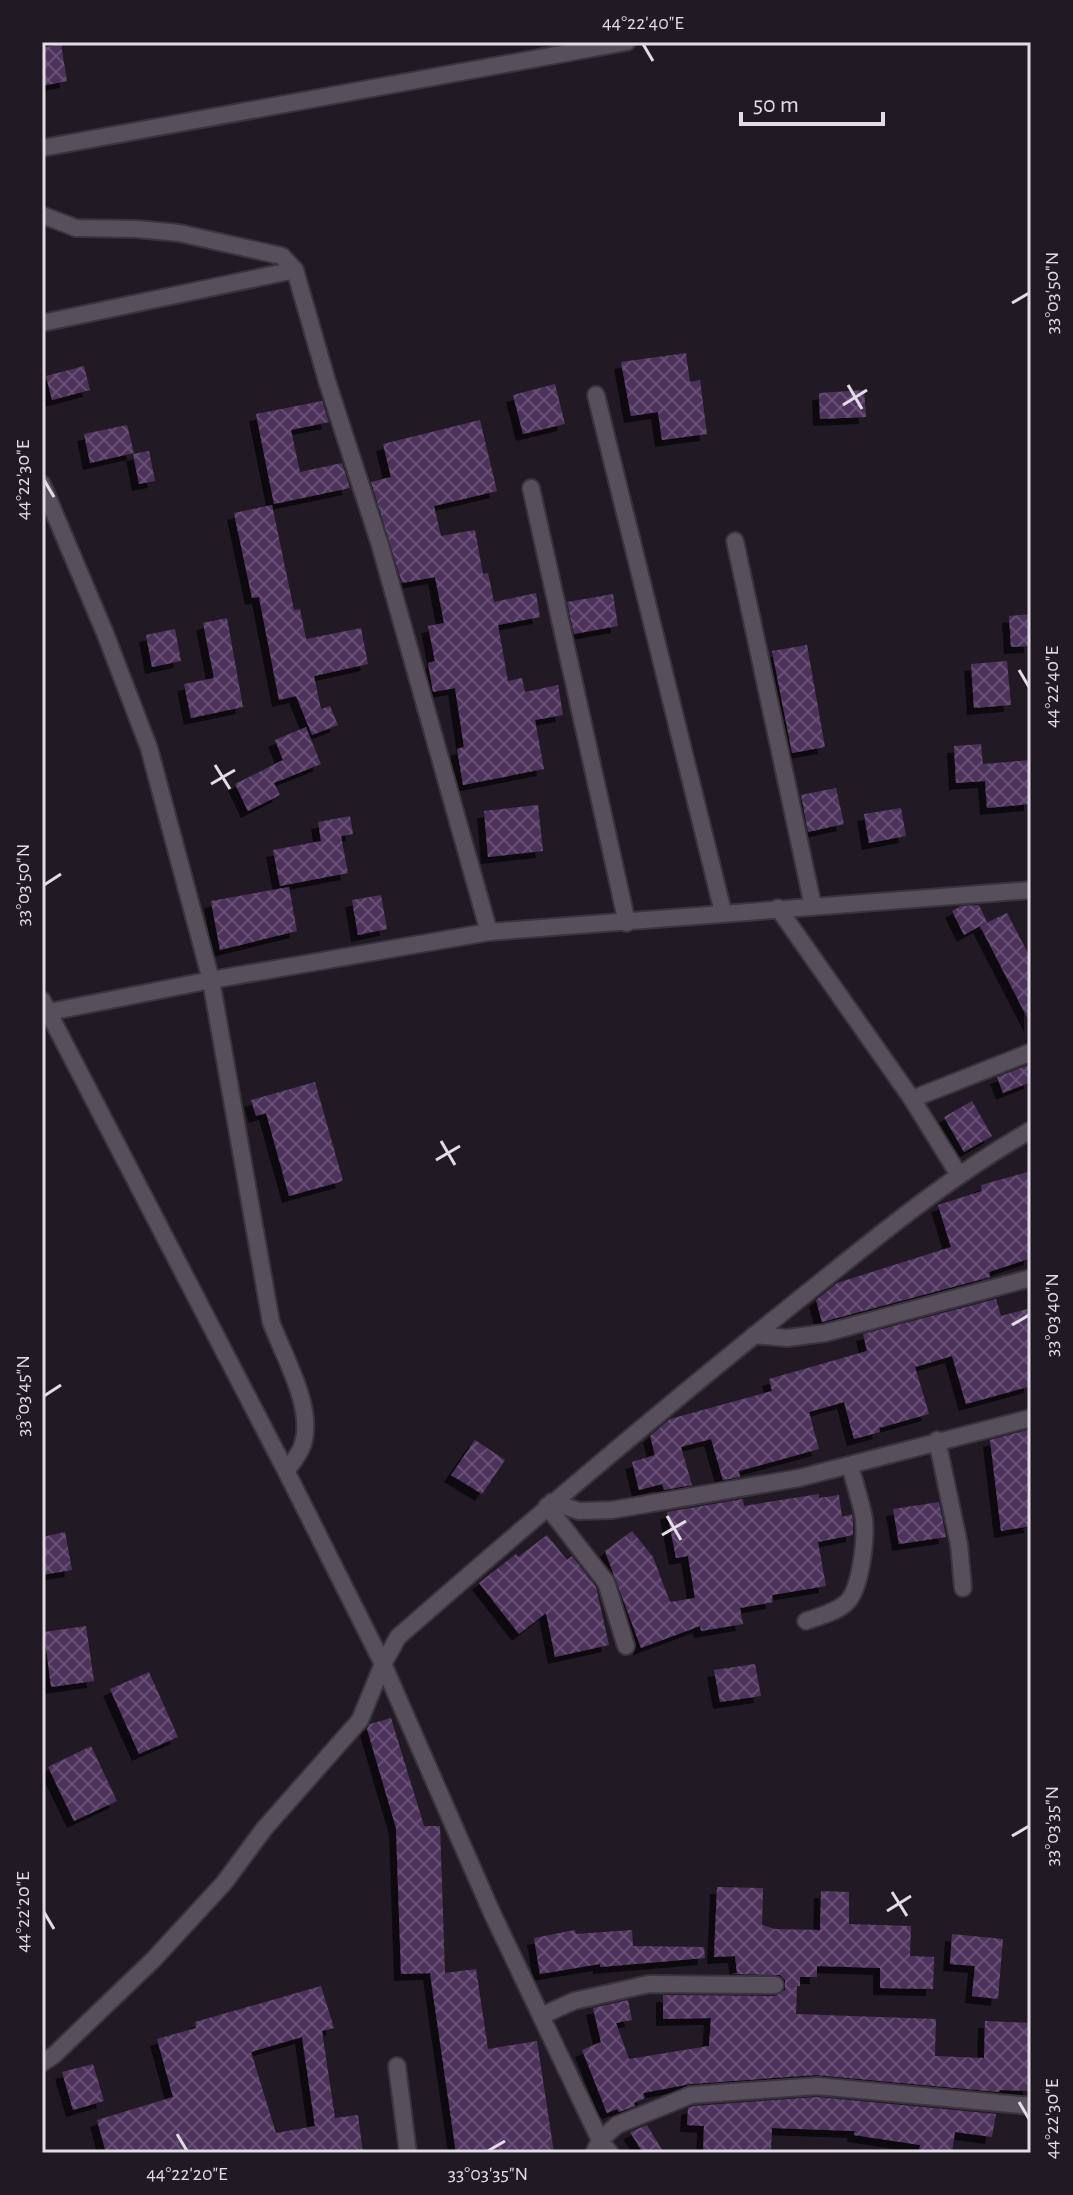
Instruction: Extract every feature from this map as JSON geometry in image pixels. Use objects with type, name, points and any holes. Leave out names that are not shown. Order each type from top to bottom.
[{"type":"street","points":[[42,148],[627,42]]},
{"type":"street","points":[[42,215],[76,228],[137,229],[194,236],[282,256],[295,270],[384,559],[489,932]]},
{"type":"street","points":[[42,323],[295,270]]},
{"type":"street","points":[[596,395],[723,912]]},
{"type":"street","points":[[42,484],[105,633],[149,748],[211,980],[271,1322],[283,1357],[299,1389],[307,1425],[303,1447],[286,1471]]},
{"type":"street","points":[[531,488],[627,923]]},
{"type":"street","points":[[735,541],[813,906]]},
{"type":"street","points":[[601,2149],[492,1913],[383,1664],[46,1006],[489,932],[1031,890]]},
{"type":"street","points":[[778,908],[912,1099],[959,1175]]},
{"type":"street","points":[[912,1099],[1031,1052]]},
{"type":"street","points":[[42,2063],[154,1959],[224,1883],[264,1829],[360,1720],[398,1637],[549,1504],[754,1335],[983,1157],[1031,1130]]},
{"type":"street","points":[[754,1335],[787,1338],[825,1333],[1031,1278]]},
{"type":"street","points":[[549,1504],[579,1511],[612,1510],[799,1478],[1031,1418]]},
{"type":"street","points":[[937,1440],[959,1544],[963,1588]]},
{"type":"street","points":[[806,1621],[833,1612],[847,1603],[855,1591],[863,1549],[864,1519],[850,1465]]},
{"type":"street","points":[[549,1504],[606,1582],[626,1646]]},
{"type":"street","points":[[541,2016],[574,2001],[649,1984],[775,1985]]},
{"type":"street","points":[[397,2066],[408,2153]]},
{"type":"street","points":[[601,2149],[617,2125],[691,2095],[817,2086],[1031,2106]]},
{"type":"building","points":[[61,44],[67,81],[42,86],[42,48]]},
{"type":"building","points":[[686,353],[690,382],[700,380],[707,434],[662,440],[658,412],[631,416],[621,362]]},
{"type":"building","points":[[84,366],[90,390],[52,400],[46,376]]},
{"type":"building","points":[[555,384],[565,424],[523,434],[513,395]]},
{"type":"building","points":[[864,390],[866,417],[820,419],[819,393]]},
{"type":"building","points":[[322,401],[329,422],[291,430],[300,472],[342,463],[350,488],[274,504],[256,414]]},
{"type":"building","points":[[480,420],[497,491],[434,506],[441,536],[475,530],[483,574],[488,573],[494,602],[536,593],[540,617],[498,625],[508,681],[522,678],[525,692],[558,685],[563,715],[535,720],[544,769],[463,785],[457,749],[464,747],[455,688],[433,692],[428,663],[435,661],[428,626],[444,623],[435,577],[402,583],[371,482],[391,477],[383,444]]},
{"type":"building","points":[[127,425],[134,453],[90,463],[84,434]]},
{"type":"building","points":[[149,451],[155,481],[139,484],[133,454]]},
{"type":"building","points":[[272,505],[294,610],[300,609],[306,639],[361,628],[368,664],[314,676],[321,709],[330,706],[338,725],[312,735],[296,696],[279,700],[259,597],[252,598],[234,513]]},
{"type":"building","points":[[613,594],[618,626],[574,634],[567,602]]},
{"type":"building","points":[[1031,614],[1031,646],[1011,647],[1009,616]]},
{"type":"building","points":[[227,618],[243,707],[191,718],[184,684],[214,678],[203,623]]},
{"type":"building","points":[[175,629],[181,661],[152,667],[146,635]]},
{"type":"building","points":[[807,645],[825,747],[792,753],[772,651]]},
{"type":"building","points":[[1007,661],[1011,705],[974,708],[971,664]]},
{"type":"building","points":[[306,727],[321,764],[274,783],[280,795],[248,811],[235,784],[283,760],[275,740]]},
{"type":"building","points":[[981,744],[983,764],[1031,760],[1031,804],[987,808],[985,781],[956,783],[954,746]]},
{"type":"building","points":[[836,788],[844,824],[808,832],[801,795]]},
{"type":"building","points":[[538,805],[543,851],[488,857],[484,811]]},
{"type":"building","points":[[901,808],[906,836],[869,843],[864,814]]},
{"type":"building","points":[[350,816],[353,834],[341,836],[348,873],[280,886],[273,850],[321,841],[318,822]]},
{"type":"building","points":[[289,887],[297,931],[220,950],[211,901]]},
{"type":"building","points":[[381,895],[387,929],[358,935],[352,900]]},
{"type":"building","points":[[979,905],[987,922],[964,935],[952,911],[961,906]]},
{"type":"building","points":[[1007,913],[1031,959],[1031,1025],[980,926]]},
{"type":"building","points":[[1031,1064],[1031,1082],[1003,1093],[997,1077]]},
{"type":"building","points":[[315,1082],[343,1181],[289,1196],[266,1113],[256,1116],[251,1100]]},
{"type":"building","points":[[972,1101],[992,1136],[964,1152],[944,1117]]},
{"type":"building","points":[[1031,1171],[1031,1258],[989,1272],[990,1277],[822,1322],[816,1300],[837,1283],[951,1247],[938,1205],[982,1191],[981,1185]]},
{"type":"building","points":[[996,1299],[1001,1316],[1031,1308],[1031,1386],[966,1404],[952,1356],[915,1367],[929,1414],[879,1428],[880,1432],[854,1439],[844,1402],[809,1412],[819,1449],[739,1471],[740,1477],[723,1480],[711,1439],[681,1447],[692,1485],[664,1490],[662,1484],[639,1490],[632,1462],[655,1455],[650,1436],[670,1419],[772,1391],[769,1379],[867,1351],[863,1334]]},
{"type":"building","points":[[1031,1429],[1031,1490],[1027,1490],[1031,1526],[1001,1531],[990,1440]]},
{"type":"building","points":[[475,1440],[505,1460],[482,1494],[451,1475]]},
{"type":"building","points":[[819,1494],[819,1498],[839,1495],[842,1517],[852,1514],[853,1520],[853,1535],[818,1542],[826,1586],[772,1595],[773,1602],[740,1608],[743,1624],[701,1631],[700,1626],[641,1648],[605,1551],[632,1531],[653,1557],[670,1602],[695,1598],[688,1556],[676,1558],[667,1512],[743,1499],[744,1506]]},
{"type":"building","points":[[939,1502],[946,1537],[899,1544],[893,1509]]},
{"type":"building","points":[[65,1532],[72,1570],[42,1575],[42,1537]]},
{"type":"building","points":[[547,1535],[567,1560],[572,1556],[596,1587],[609,1645],[555,1657],[546,1613],[519,1634],[479,1583]]},
{"type":"building","points":[[86,1626],[94,1681],[51,1687],[44,1632]]},
{"type":"building","points":[[755,1664],[761,1696],[720,1702],[714,1670]]},
{"type":"building","points":[[149,1672],[178,1737],[139,1754],[110,1689]]},
{"type":"building","points":[[391,1718],[424,1826],[440,1826],[445,1973],[476,1969],[488,2049],[537,2041],[554,2153],[456,2153],[430,1973],[401,1974],[396,1828],[367,1729],[370,1724]]},
{"type":"building","points":[[91,1746],[117,1801],[74,1821],[48,1767]]},
{"type":"building","points":[[717,1887],[763,1888],[762,1925],[775,1929],[820,1930],[821,1891],[849,1892],[849,1924],[911,1926],[910,1956],[934,1957],[933,1989],[880,1988],[880,1968],[817,1966],[817,1977],[800,1977],[796,2014],[936,2019],[935,2056],[984,2058],[985,2021],[1031,2023],[1030,2091],[999,2092],[816,2075],[690,2084],[643,2093],[645,2098],[634,2103],[635,2106],[607,2113],[582,2050],[601,2042],[593,2008],[628,2000],[632,2020],[616,2023],[629,2059],[709,2046],[711,2018],[663,2019],[663,1995],[775,1996],[785,1990],[785,1980],[780,1975],[732,1974],[737,1973],[735,1956],[714,1957]]},
{"type":"building","points":[[575,1930],[576,1934],[632,1930],[633,1946],[704,1947],[705,1958],[600,1967],[600,1964],[540,1974],[534,1938]]},
{"type":"building","points":[[952,1934],[1003,1939],[998,1999],[972,1996],[975,1966],[950,1964]]},
{"type":"building","points":[[321,1986],[334,2028],[322,2031],[335,2118],[358,2115],[363,2153],[106,2153],[97,2120],[173,2097],[157,2039],[196,2028],[195,2022]],"holes":[[[302,2037],[315,2126],[276,2133],[251,2052]]]},
{"type":"building","points":[[93,2064],[104,2101],[73,2110],[62,2072]]},
{"type":"building","points":[[817,2097],[996,2114],[992,2137],[955,2132],[952,2153],[919,2153],[920,2145],[854,2135],[855,2131],[772,2128],[771,2153],[703,2153],[704,2126],[687,2125],[688,2108],[694,2106]]},
{"type":"building","points":[[647,2125],[664,2153],[643,2153],[630,2132]]}]
